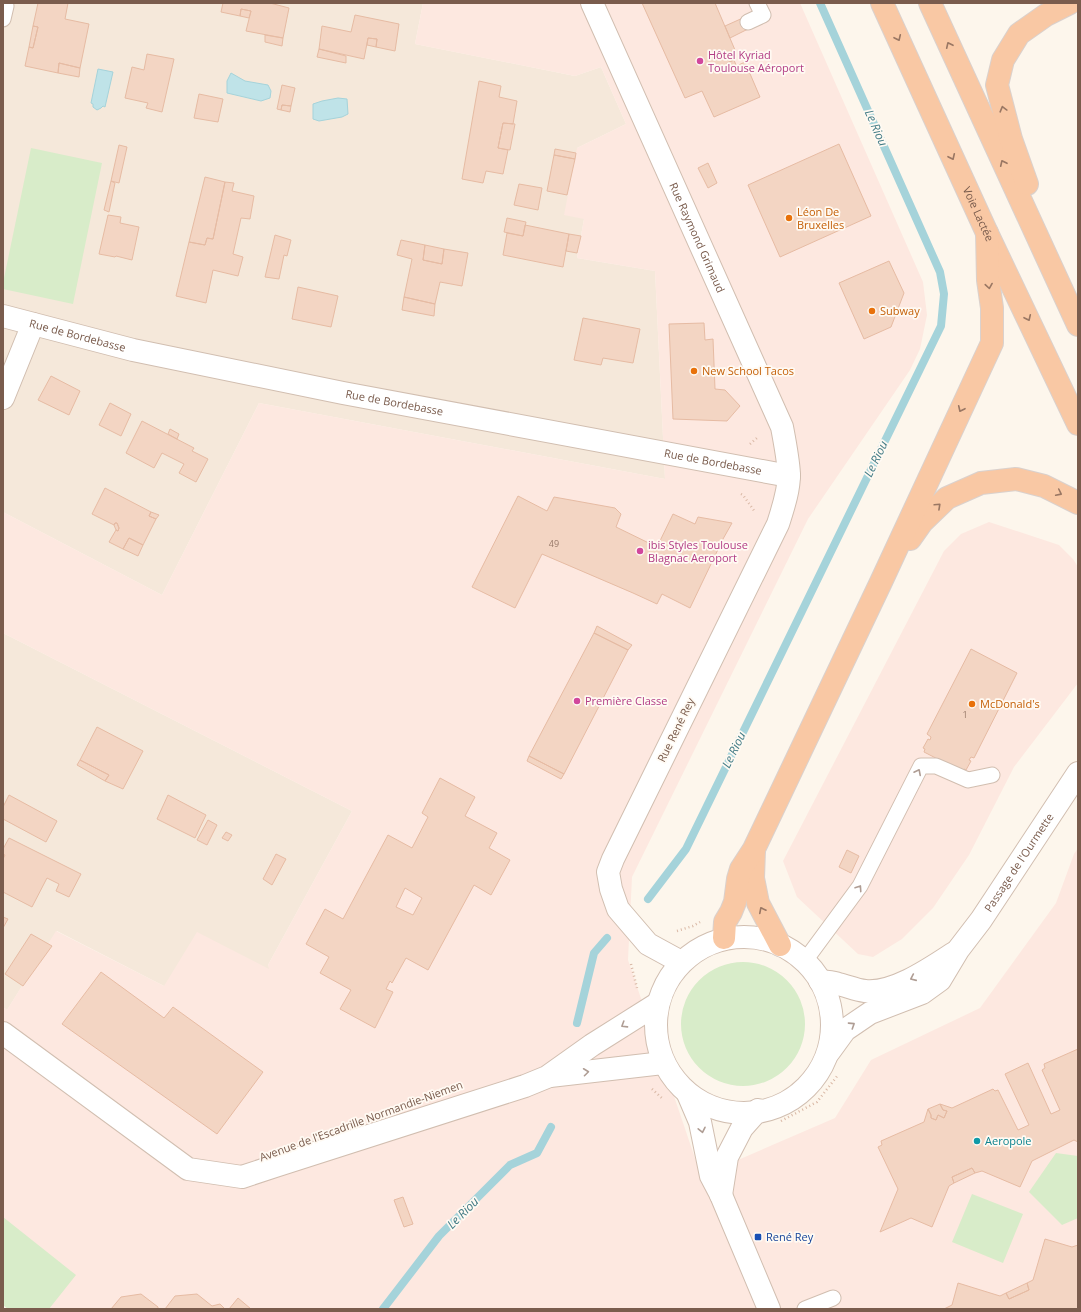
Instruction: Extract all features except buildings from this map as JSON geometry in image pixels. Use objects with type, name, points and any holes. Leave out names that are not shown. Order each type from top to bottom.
[{"type":"highway","name":"Voie Lactée","points":[[882,3],[987,233],[1078,424]]},
{"type":"highway","points":[[930,3],[1078,326]]},
{"type":"highway","points":[[1069,306],[1011,139],[997,85],[1003,60],[1019,34],[1046,14],[1070,3]]},
{"type":"highway","points":[[724,938],[725,922],[735,902],[741,869],[754,849],[881,582],[992,343],[992,308],[988,280],[987,233]]},
{"type":"highway","points":[[881,582],[922,522],[947,498],[981,483],[1016,479],[1044,486],[1078,503]]},
{"type":"highway","points":[[754,849],[753,878],[758,902],[780,945]]},
{"type":"street","name":"Rue Raymond Grimaud","points":[[592,3],[782,427],[789,476]]},
{"type":"street","name":"Rue de Bordebasse","points":[[3,316],[133,350],[343,393],[789,476]]},
{"type":"street","points":[[3,398],[33,324]]},
{"type":"street","name":"Rue René Rey","points":[[681,962],[648,944],[618,909],[611,889],[608,872],[612,859],[778,524],[785,499],[789,476]]},
{"type":"street","name":"Passage de l'Ourmette","points":[[827,1055],[845,1030],[870,1013],[922,992],[940,980],[958,950],[981,920],[1078,773]]},
{"type":"street","points":[[688,1094],[717,1110],[736,1113],[758,1110],[785,1103],[800,1094],[820,1070],[827,1055],[831,1040],[831,1010],[820,981],[810,968],[794,953],[780,945],[766,940],[743,937],[724,938],[706,945],[681,962],[663,987],[657,1004],[655,1034],[663,1063],[688,1094],[700,1122],[711,1176],[721,1195],[769,1309]]},
{"type":"street","name":"Passage de l'Ourmette","points":[[820,981],[837,983],[866,991],[882,989],[917,977],[958,950]]},
{"type":"street","name":"Avenue de l'Escadrille Normandie-Niemen","points":[[3,1033],[188,1169],[242,1177],[525,1086],[547,1077],[592,1045],[657,1004]]},
{"type":"street","name":"Avenue de l'Escadrille Normandie-Niemen","points":[[547,1077],[663,1063]]},
{"type":"street","points":[[721,1195],[727,1157],[742,1128],[758,1110]]},
{"type":"lane","points":[[748,22],[763,15],[757,3]]},
{"type":"lane","points":[[3,5],[6,6],[3,19]]},
{"type":"lane","points":[[804,962],[860,886],[921,766],[936,766],[968,780],[992,775]]},
{"type":"lane","points":[[805,1309],[833,1298]]},
{"type":"path","points":[[746,447],[758,437],[759,430]]},
{"type":"path","points":[[736,492],[743,495],[756,512]]},
{"type":"path","points":[[651,1088],[666,1101]]},
{"type":"shaded area","points":[[3,3],[423,3],[415,44],[575,76],[601,67],[626,124],[577,148],[584,219],[577,258],[655,271],[665,479],[259,403],[162,595],[3,512]]},
{"type":"shaded area","points":[[423,3],[800,3],[923,282],[927,315],[920,349],[910,370],[808,519],[632,877],[628,960],[701,1176],[835,1118],[871,1060],[980,1008],[1056,903],[1074,854],[1078,848],[1078,1309],[8,1309],[3,1305],[3,1007],[7,1010],[56,931],[164,986],[197,932],[269,969],[268,965],[352,811],[3,633],[3,512],[162,595],[259,403],[665,479],[655,271],[577,258],[584,219],[564,215],[577,148],[626,124],[601,67],[575,76],[415,44]]},
{"type":"shaded area","points":[[989,522],[1059,545],[1073,559],[1078,567],[1078,683],[1014,767],[969,855],[933,908],[902,939],[873,957],[858,954],[797,897],[783,861],[944,551],[961,534]]},
{"type":"shaded area","points":[[3,633],[352,811],[268,965],[270,969],[164,986],[57,931],[7,1010],[3,1007]]},
{"type":"green space","points":[[31,148],[102,163],[73,304],[3,289]]},
{"type":"green space","points":[[743,962],[755,963],[767,967],[777,972],[787,980],[795,990],[800,1000],[804,1012],[804,1036],[800,1048],[795,1058],[787,1068],[777,1076],[767,1081],[755,1085],[743,1086],[731,1085],[719,1081],[709,1076],[699,1068],[691,1058],[686,1048],[682,1036],[681,1024],[682,1012],[686,1000],[691,990],[699,980],[709,972],[719,967],[731,963]]},
{"type":"green space","points":[[1056,1153],[1078,1156],[1078,1218],[1062,1225],[1029,1192]]},
{"type":"green space","points":[[972,1194],[1023,1214],[1003,1263],[952,1242]]},
{"type":"green space","points":[[3,1217],[76,1275],[49,1309],[8,1309],[3,1305]]},
{"type":"water","points":[[98,69],[113,72],[105,107],[103,106],[97,110],[91,103]]},
{"type":"water","points":[[231,73],[245,81],[268,85],[271,91],[270,98],[261,101],[227,93],[227,81]]},
{"type":"water","points":[[338,98],[347,99],[348,114],[342,117],[319,121],[313,119],[313,104]]},
{"type":"waterway","name":"Le Riou","points":[[648,899],[686,849],[941,326],[944,294],[940,272],[820,3]]},
{"type":"waterway","name":"Le Riou","points":[[577,1023],[594,953],[607,938]]},
{"type":"waterway","name":"Le Riou","points":[[383,1309],[439,1236],[510,1165],[537,1153],[551,1127]]},
{"type":"place","name":"Hôtel Kyriad Toulouse Aéroport","points":[[700,61]]},
{"type":"place","name":"Léon De Bruxelles","points":[[789,218]]},
{"type":"place","name":"Subway","points":[[872,311]]},
{"type":"place","name":"New School Tacos","points":[[694,371]]},
{"type":"place","name":"ibis Styles Toulouse Blagnac Aeroport","points":[[640,551]]},
{"type":"place","name":"Première Classe","points":[[577,701]]},
{"type":"place","name":"McDonald's","points":[[972,704]]},
{"type":"place","name":"Aeropole","points":[[977,1141]]},
{"type":"place","name":"René Rey","points":[[758,1237]]}]
